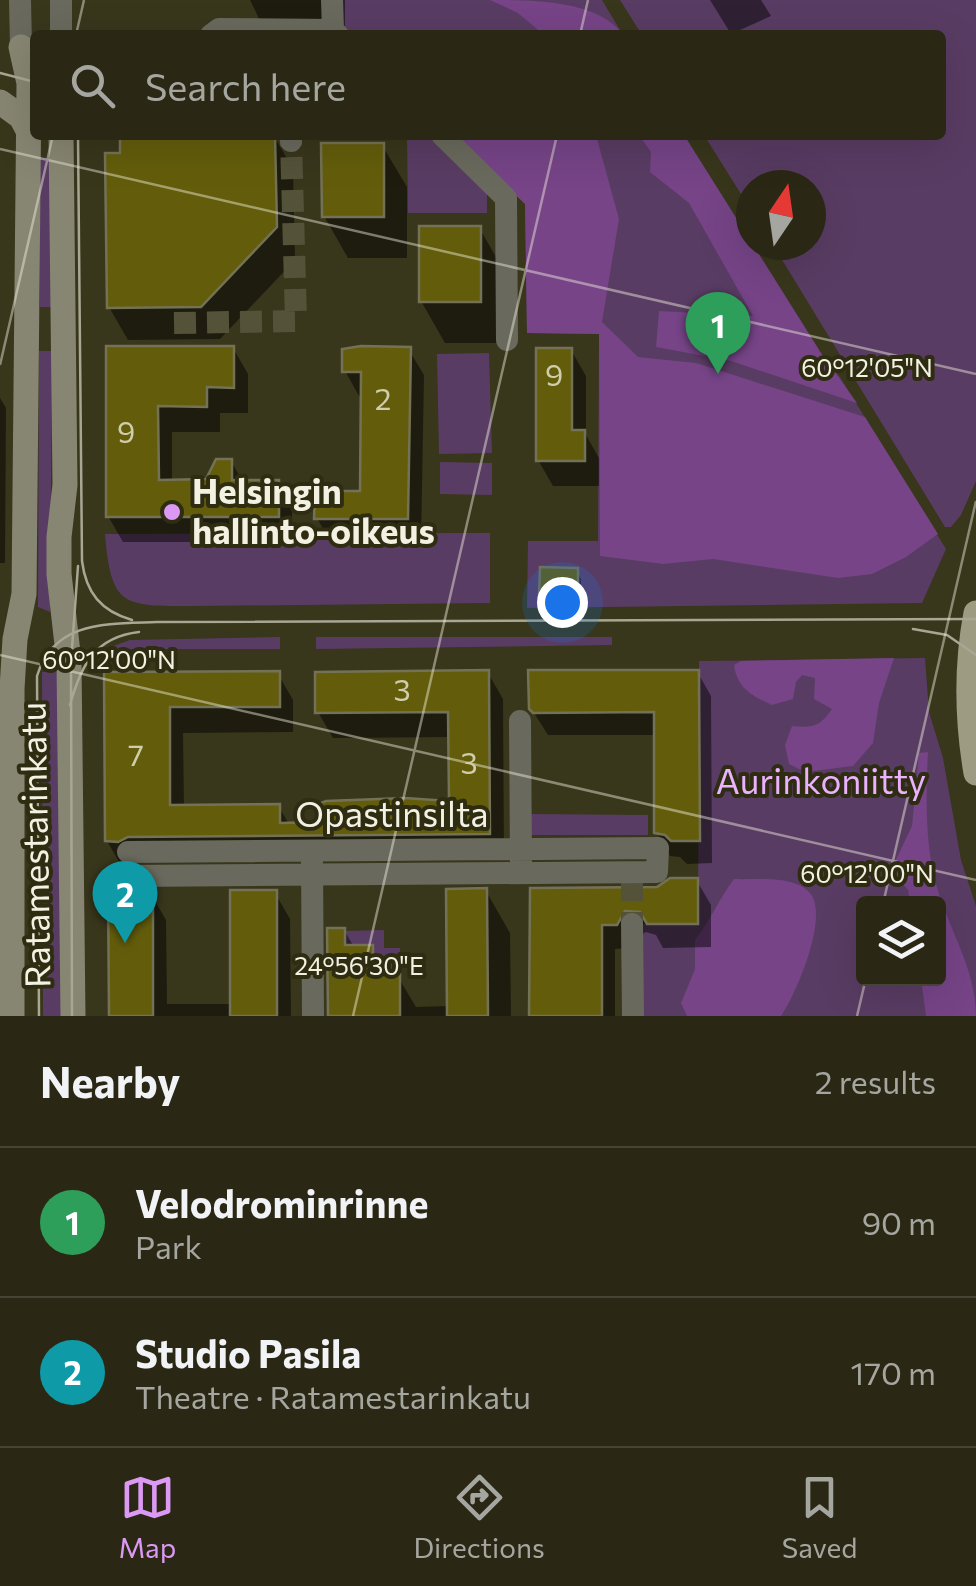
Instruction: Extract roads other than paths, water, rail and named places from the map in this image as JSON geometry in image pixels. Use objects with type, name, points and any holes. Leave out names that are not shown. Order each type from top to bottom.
[{"type":"main road","points":[[976,613],[969,685],[969,725],[976,772]]},
{"type":"street","name":"Ratamestarinkatu","points":[[20,0],[18,48],[30,75]]},
{"type":"street","points":[[61,0],[61,30]]},
{"type":"street","points":[[332,0],[335,30]]},
{"type":"street","points":[[218,30],[258,30]]},
{"type":"street","points":[[0,92],[30,81]]},
{"type":"street","points":[[0,102],[21,118],[30,132]]},
{"type":"street","name":"Ratamestarinkatu","points":[[12,1016],[12,689],[14,639],[24,594],[30,132]]},
{"type":"street","name":"Ratamestarinkatu","points":[[61,140],[65,486],[59,556],[69,662],[73,1016]]},
{"type":"street","points":[[447,140],[506,198],[507,340]]},
{"type":"street","points":[[520,721],[527,861]]},
{"type":"street","name":"Opastinsilta","points":[[527,861],[496,849],[259,851],[148,863],[244,881],[496,873],[527,861],[658,848],[657,872],[632,875],[527,861]]},
{"type":"street","points":[[496,849],[496,873]]},
{"type":"street","points":[[300,1016],[312,850]]},
{"type":"street","points":[[244,881],[259,851]]},
{"type":"street","points":[[308,878],[313,1016]]},
{"type":"street","points":[[632,924],[632,1016]]},
{"type":"tunnel","points":[[174,323],[296,321],[291,141]]},
{"type":"tunnel","points":[[632,879],[632,924]]},
{"type":"tram line","points":[[0,73],[30,81]]},
{"type":"tram line","points":[[78,140],[82,561],[87,582],[97,599],[132,620]]},
{"type":"tram line","points":[[72,1016],[71,662],[78,566]]},
{"type":"tram line","points":[[39,1016],[37,676],[56,644],[70,635],[102,625],[157,622],[976,619]]},
{"type":"tram line","points":[[913,629],[947,635],[976,655]]},
{"type":"tram line","points":[[70,705],[79,677],[92,655],[111,640],[139,632]]},
{"type":"place","name":"Velodrominrinne","points":[[718,374]]},
{"type":"place","name":"Helsingin hallinto-oikeus","points":[[172,512]]},
{"type":"place","name":"Studio Pasila","points":[[125,943]]},
{"type":"park label","name":"Aurinkoniitty","points":[[821,782]]}]
